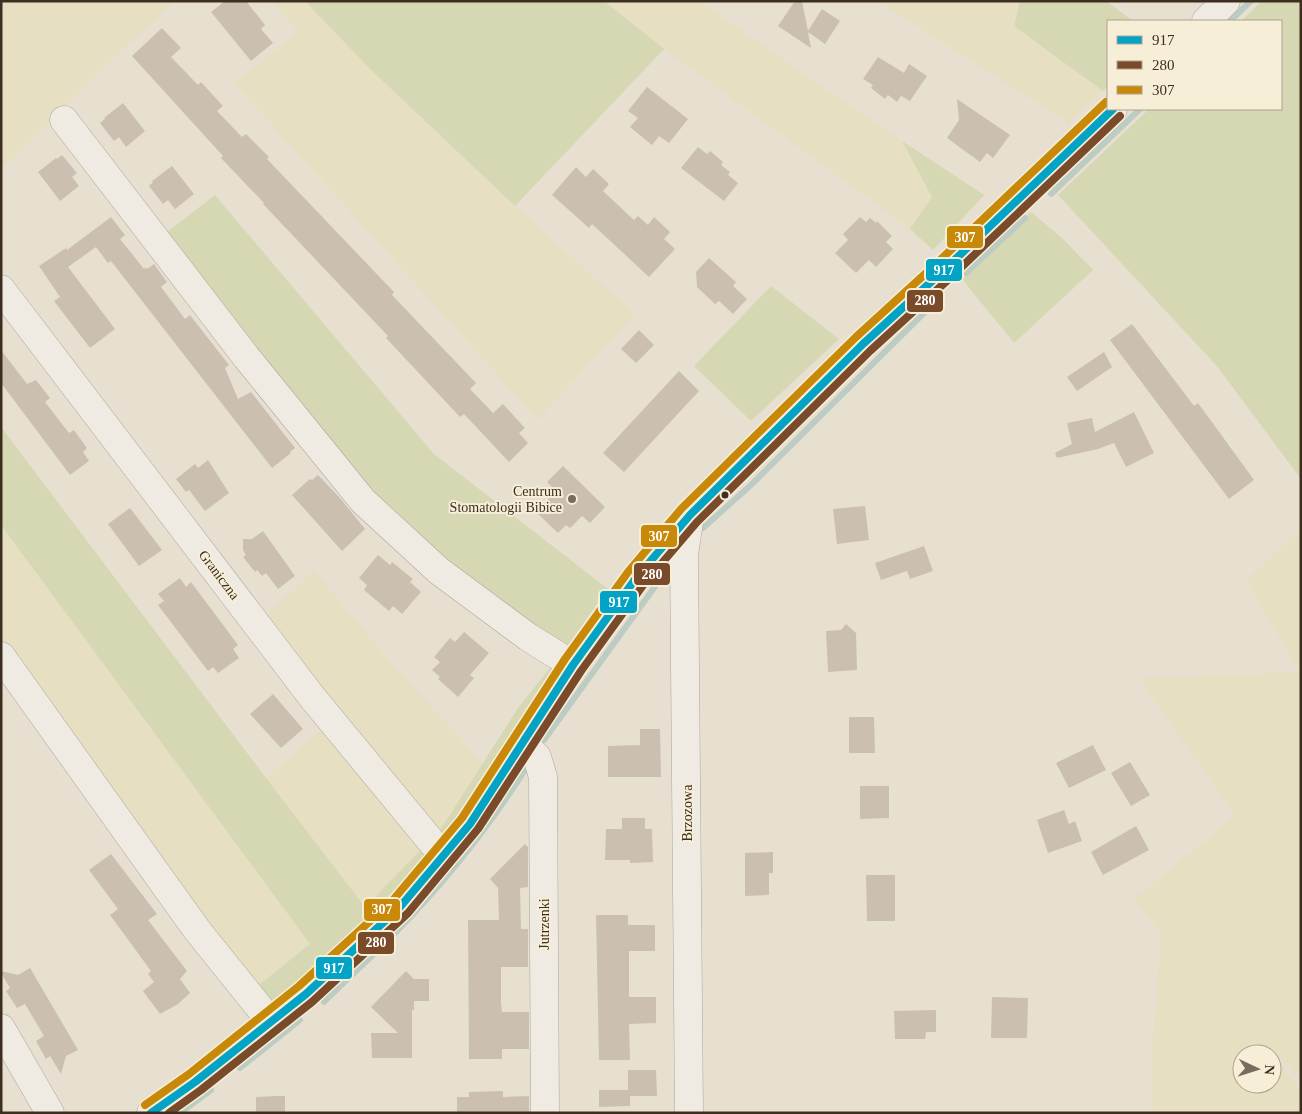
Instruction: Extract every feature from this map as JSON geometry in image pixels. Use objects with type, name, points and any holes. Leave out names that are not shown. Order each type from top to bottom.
[{"type":"street","points":[[1207,20],[1226,1]]},
{"type":"street","points":[[151,1113],[195,1082],[306,994],[400,908],[470,824],[573,665],[636,578],[690,514],[863,344],[1113,110]]},
{"type":"street","points":[[64,120],[247,358],[362,500],[439,571],[528,637],[573,665]]},
{"type":"street","name":"Graniczna","points":[[1,289],[312,697],[444,856]]},
{"type":"street","name":"Brzozowa","points":[[689,1113],[684,554],[690,514]]},
{"type":"street","points":[[1,656],[197,930],[271,1022]]},
{"type":"street","name":"Jutrzenki","points":[[522,742],[537,757],[543,777],[546,1113]]},
{"type":"street","points":[[1,1028],[50,1113]]},
{"type":"shaded area","points":[[1,1],[176,1],[109,62],[1,169]]},
{"type":"shaded area","points":[[272,1],[305,1],[369,68],[515,206],[635,314],[538,420],[234,83],[298,32]]},
{"type":"shaded area","points":[[604,1],[699,1],[902,141],[932,197],[910,229],[664,49]]},
{"type":"shaded area","points":[[878,1],[1020,1],[1014,26],[1103,91],[1069,124]]},
{"type":"shaded area","points":[[1,525],[310,944],[254,989],[126,820],[1,640]]},
{"type":"shaded area","points":[[1301,529],[1301,1080],[1282,1060],[1282,1044],[1232,1044],[1232,1094],[1282,1094],[1282,1065],[1301,1092],[1301,1113],[1151,1113],[1151,1066],[1161,933],[1134,899],[1235,816],[1139,678],[1299,672],[1246,580]]},
{"type":"shaded area","points":[[314,570],[387,658],[483,763],[439,832],[365,907],[266,778],[339,714],[264,618]]},
{"type":"green space","points":[[305,1],[604,1],[664,49],[515,206],[369,68]]},
{"type":"green space","points":[[1020,1],[1106,1],[1132,20],[1107,20],[1107,87],[1103,91],[1014,26]]},
{"type":"green space","points":[[1262,1],[1301,1],[1301,479],[1216,365],[1058,195],[1148,110],[1282,110],[1282,20],[1242,20]]},
{"type":"green space","points":[[902,141],[984,195],[933,250],[910,229],[932,197]]},
{"type":"green space","points":[[215,195],[434,454],[608,589],[566,648],[457,570],[383,508],[166,233]]},
{"type":"green space","points":[[1031,212],[1063,239],[1093,270],[1014,343],[962,279]]},
{"type":"green space","points":[[771,286],[839,339],[751,421],[694,366]]},
{"type":"green space","points":[[1,427],[365,907],[439,832],[518,708],[553,664],[553,668],[433,852],[341,943],[257,1015],[254,989],[310,944],[1,525]]},
{"type":"building","points":[[225,1],[246,1],[265,25],[261,29],[273,43],[251,61],[211,12]]},
{"type":"building","points":[[795,1],[802,1],[808,31],[822,9],[840,21],[825,44],[808,32],[811,48],[778,26]]},
{"type":"building","points":[[162,28],[181,48],[171,57],[198,85],[201,82],[223,106],[217,111],[242,137],[246,134],[269,157],[267,159],[394,292],[392,295],[476,383],[470,389],[493,413],[503,404],[525,428],[519,433],[528,443],[509,462],[464,414],[460,417],[386,338],[388,336],[263,204],[221,158],[223,156],[132,56]]},
{"type":"building","points":[[878,57],[904,73],[909,64],[927,76],[910,101],[901,96],[897,102],[888,95],[885,99],[871,88],[873,85],[863,79]]},
{"type":"building","points":[[647,87],[688,119],[669,143],[659,136],[652,145],[630,127],[638,118],[628,111]]},
{"type":"building","points":[[957,99],[1010,135],[993,158],[987,153],[980,162],[947,138],[959,120]]},
{"type":"building","points":[[123,103],[145,131],[126,147],[119,137],[114,141],[100,123]]},
{"type":"building","points":[[698,147],[707,154],[710,151],[723,162],[721,165],[730,172],[728,175],[738,183],[724,201],[681,168]]},
{"type":"building","points":[[62,155],[77,173],[72,177],[79,186],[60,201],[38,172]]},
{"type":"building","points":[[172,166],[194,194],[175,209],[168,200],[163,204],[149,186],[152,181]]},
{"type":"building","points":[[576,167],[586,177],[593,169],[609,184],[603,191],[634,220],[638,216],[648,225],[654,217],[670,232],[664,239],[675,249],[649,277],[592,224],[589,228],[552,195]]},
{"type":"building","points":[[111,217],[125,235],[120,239],[144,269],[154,264],[167,282],[161,287],[185,319],[190,315],[229,365],[225,368],[238,399],[251,392],[295,448],[272,468],[111,261],[108,263],[96,247],[68,267],[115,329],[90,348],[54,301],[60,297],[39,266],[66,248],[67,250]]},
{"type":"building","points":[[860,217],[866,222],[870,218],[876,223],[877,221],[892,236],[886,242],[893,249],[876,267],[869,260],[856,273],[835,253],[848,240],[843,234]]},
{"type":"building","points":[[709,258],[736,282],[733,286],[747,299],[733,314],[719,301],[715,304],[697,287],[696,272]]},
{"type":"building","points":[[1132,324],[1194,406],[1198,403],[1254,480],[1229,499],[1110,340]]},
{"type":"building","points":[[639,330],[654,345],[636,363],[621,349]]},
{"type":"building","points":[[1,350],[27,384],[36,380],[50,398],[45,402],[69,433],[74,430],[87,448],[83,452],[89,461],[70,475],[1,383]]},
{"type":"building","points":[[1104,352],[1112,367],[1077,391],[1067,377]]},
{"type":"building","points":[[679,371],[699,391],[624,472],[603,453]]},
{"type":"building","points":[[1134,412],[1154,453],[1126,467],[1114,443],[1098,449],[1057,458],[1055,453],[1072,444],[1067,423],[1092,418],[1095,432]]},
{"type":"building","points":[[208,460],[229,493],[205,511],[189,490],[186,492],[176,479],[195,464],[198,468]]},
{"type":"building","name":"Centrum Stomatologii Bibice","points":[[563,466],[605,507],[590,523],[582,516],[570,528],[566,525],[558,533],[536,512],[556,491],[547,482]]},
{"type":"building","points":[[318,475],[365,529],[342,551],[292,495],[310,479],[312,480]]},
{"type":"building","points":[[865,506],[869,540],[837,544],[833,509]]},
{"type":"building","points":[[130,508],[162,550],[139,566],[108,524]]},
{"type":"building","points":[[263,531],[295,576],[278,589],[266,573],[262,576],[257,570],[255,572],[243,557],[246,555],[243,550],[243,539],[252,539]]},
{"type":"building","points":[[924,546],[933,571],[910,579],[907,571],[881,580],[875,563]]},
{"type":"building","points":[[378,555],[390,565],[392,562],[413,579],[410,582],[421,592],[402,614],[393,606],[389,611],[364,590],[367,585],[359,578]]},
{"type":"building","points":[[180,578],[186,587],[191,582],[238,645],[233,649],[239,658],[218,673],[213,667],[208,671],[158,605],[164,601],[158,594]]},
{"type":"building","points":[[846,624],[856,633],[857,670],[828,672],[826,631],[841,630]]},
{"type":"building","points":[[464,632],[489,653],[470,675],[474,678],[458,697],[438,679],[440,677],[432,670],[440,662],[434,657],[450,638],[455,642]]},
{"type":"building","points":[[273,694],[303,729],[281,748],[250,714]]},
{"type":"building","points":[[849,717],[874,717],[875,753],[849,753]]},
{"type":"building","points":[[640,729],[660,729],[661,777],[608,777],[608,746],[640,745]]},
{"type":"building","points":[[1093,745],[1106,770],[1069,788],[1056,763]]},
{"type":"building","points":[[1130,762],[1150,795],[1131,806],[1111,773]]},
{"type":"building","points":[[860,786],[889,786],[889,818],[860,819]]},
{"type":"building","points":[[1064,810],[1069,824],[1075,821],[1082,841],[1048,853],[1037,820]]},
{"type":"building","points":[[622,818],[645,818],[645,829],[652,829],[653,862],[630,863],[630,860],[605,860],[606,829],[622,829]]},
{"type":"building","points":[[1136,826],[1149,850],[1103,875],[1091,852]]},
{"type":"building","points":[[525,844],[528,847],[528,887],[520,888],[521,929],[528,929],[528,967],[501,967],[501,1003],[502,1012],[529,1012],[529,1049],[502,1049],[502,1059],[469,1059],[468,920],[499,920],[498,888],[490,879]]},
{"type":"building","points":[[773,852],[773,873],[769,873],[769,895],[745,896],[745,853]]},
{"type":"building","points":[[111,854],[157,914],[148,920],[187,971],[180,979],[190,993],[178,1004],[160,1014],[143,991],[154,982],[148,974],[151,971],[110,915],[118,909],[89,870]]},
{"type":"building","points":[[866,875],[895,875],[895,921],[867,921]]},
{"type":"building","points":[[596,915],[628,915],[628,925],[655,925],[655,951],[629,951],[629,997],[656,997],[656,1023],[629,1024],[630,1060],[599,1060]]},
{"type":"building","points":[[30,968],[78,1050],[66,1056],[61,1074],[50,1056],[46,1059],[36,1041],[44,1036],[25,1004],[17,1008],[6,991],[10,988],[1,971],[18,975]]},
{"type":"building","points":[[406,971],[414,979],[429,979],[429,1001],[414,1001],[414,1010],[412,1010],[412,1058],[372,1058],[371,1033],[398,1033],[371,1007]]},
{"type":"building","points":[[992,997],[1028,998],[1027,1038],[991,1038]]},
{"type":"building","points":[[936,1010],[936,1032],[926,1032],[925,1039],[895,1039],[894,1011]]},
{"type":"building","points":[[628,1070],[656,1070],[657,1096],[630,1096],[630,1106],[599,1107],[599,1090],[628,1090]]},
{"type":"building","points":[[503,1091],[503,1097],[529,1096],[529,1113],[457,1113],[457,1097],[469,1097],[469,1092]]},
{"type":"building","points":[[285,1096],[285,1113],[256,1113],[256,1097]]},
{"type":"waterway","points":[[1231,20],[1251,1]]},
{"type":"waterway","points":[[1051,194],[1139,110]]},
{"type":"waterway","points":[[966,273],[1025,218]]},
{"type":"waterway","points":[[703,528],[752,484],[941,296]]},
{"type":"waterway","points":[[544,740],[667,570]]},
{"type":"waterway","points":[[324,1002],[386,942],[430,895],[480,834],[525,770]]},
{"type":"waterway","points":[[240,1068],[300,1020]]},
{"type":"waterway","points":[[180,1113],[211,1090]]},
{"type":"transit line","name":"307","points":[[145,1105],[189,1074],[299,986],[393,900],[462,818],[565,659],[628,572],[682,508],[856,337],[936,264],[1106,102]]},
{"type":"transit line","name":"917","points":[[151,1113],[195,1082],[306,994],[400,907],[470,824],[573,665],[636,578],[690,515],[863,344],[943,271],[1112,110]]},
{"type":"transit line","name":"280","points":[[169,1113],[312,1002],[408,913],[478,829],[581,671],[644,584],[697,522],[870,351],[950,278],[1120,116]]},
{"type":"place","name":"Centrum Stomatologii Bibice","points":[[572,499]]}]
